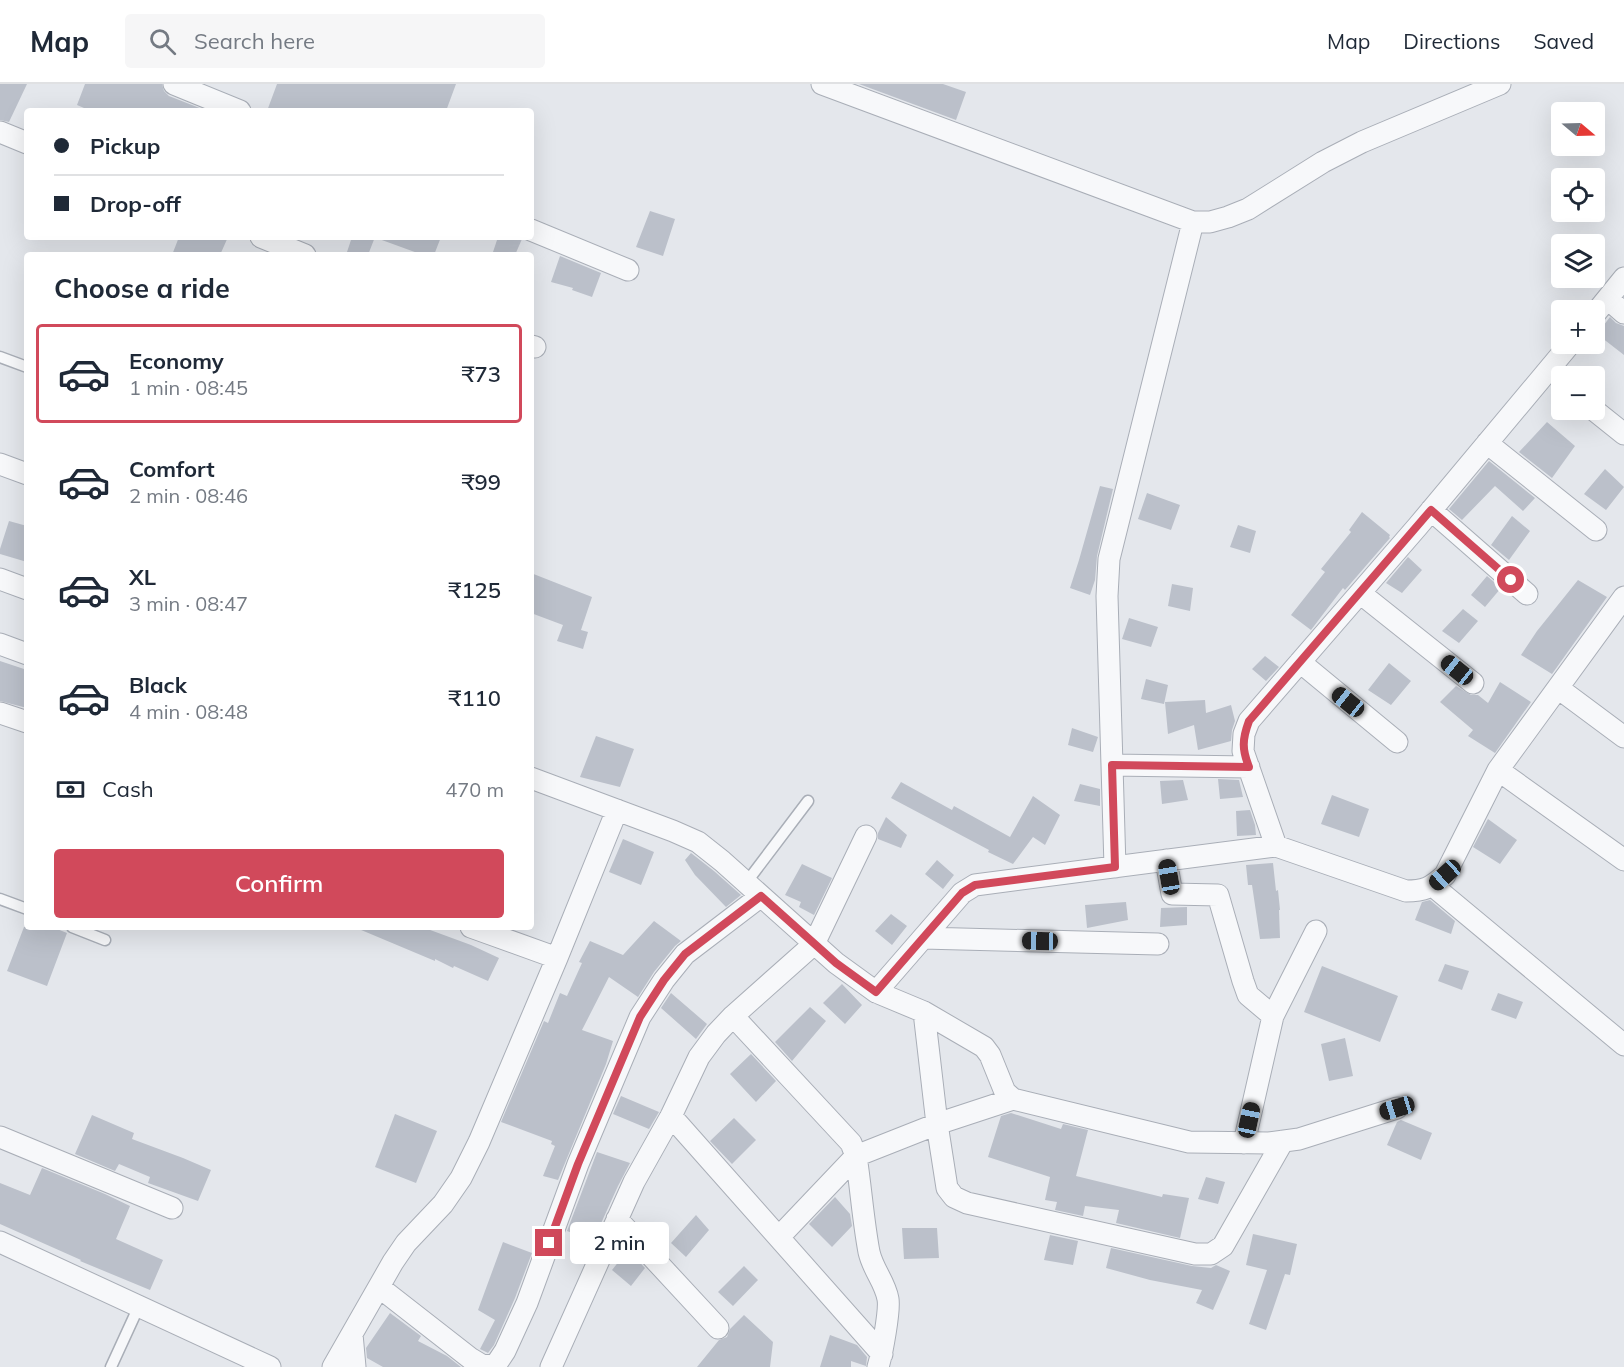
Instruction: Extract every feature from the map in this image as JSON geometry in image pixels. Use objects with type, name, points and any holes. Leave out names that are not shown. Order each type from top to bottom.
[{"type":"street","points":[[174,84],[233,108]]},
{"type":"street","points":[[822,84],[1193,222],[1210,222],[1248,209],[1323,162],[1362,141],[1500,84]]},
{"type":"street","points":[[0,132],[24,142]]},
{"type":"street","points":[[1115,867],[1107,596],[1109,559],[1193,222]]},
{"type":"street","points":[[534,231],[628,270]]},
{"type":"street","points":[[268,240],[298,252]]},
{"type":"street","points":[[1605,302],[1624,278]]},
{"type":"street","points":[[1605,308],[1624,313]]},
{"type":"street","points":[[1276,846],[1243,752],[1244,734],[1249,721],[1487,443],[1551,380]]},
{"type":"street","points":[[1605,419],[1624,434]]},
{"type":"street","points":[[1487,443],[1596,530]]},
{"type":"street","points":[[0,464],[24,473]]},
{"type":"street","points":[[1431,510],[1527,594]]},
{"type":"street","points":[[0,579],[24,588]]},
{"type":"street","points":[[1360,593],[1473,683]]},
{"type":"street","points":[[876,992],[962,893],[975,885],[1276,846],[1406,891],[1419,891],[1433,886],[1445,875],[1498,770],[1557,688],[1622,604]]},
{"type":"street","points":[[0,644],[24,653]]},
{"type":"street","points":[[1300,662],[1397,742]]},
{"type":"street","points":[[1557,688],[1624,737]]},
{"type":"street","points":[[0,713],[24,721]]},
{"type":"street","points":[[1112,765],[1249,767]]},
{"type":"street","points":[[1498,770],[1624,860]]},
{"type":"street","points":[[534,779],[698,842],[836,963],[876,992],[924,1012],[984,1047],[990,1055],[1005,1092],[1013,1099],[1190,1142],[1269,1143],[1299,1139],[1397,1108]]},
{"type":"street","points":[[333,1367],[406,1243],[442,1204],[461,1178],[479,1142],[557,958],[617,810]]},
{"type":"street","points":[[551,1367],[634,1182],[671,1116],[699,1057],[733,1016],[814,944],[866,836]]},
{"type":"street","points":[[1166,860],[1172,894],[1218,895],[1248,995],[1273,1016]]},
{"type":"street","points":[[1433,886],[1624,1045]]},
{"type":"street","points":[[380,1287],[470,1358],[489,1366],[497,1363],[527,1303],[578,1164],[640,1017],[664,980],[685,954],[753,889]]},
{"type":"street","points":[[479,930],[557,958]]},
{"type":"street","points":[[1244,1143],[1273,1016],[1316,931]]},
{"type":"street","points":[[923,938],[1158,944]]},
{"type":"street","points":[[924,1012],[947,1188],[954,1197],[968,1203],[1196,1254],[1211,1254],[1223,1246],[1283,1141]]},
{"type":"street","points":[[733,1016],[851,1143],[856,1156],[870,1253],[875,1272],[884,1286],[889,1301],[880,1361]]},
{"type":"street","points":[[779,1237],[856,1156],[937,1124],[1013,1099]]},
{"type":"street","points":[[671,1116],[779,1237],[880,1361]]},
{"type":"street","points":[[0,1137],[172,1208]]},
{"type":"street","points":[[617,1219],[718,1328]]},
{"type":"street","points":[[0,1242],[270,1367]]},
{"type":"street","points":[[352,1334],[355,1367]]},
{"type":"lane","points":[[0,357],[24,366]]},
{"type":"lane","points":[[753,889],[808,801]]},
{"type":"lane","points":[[0,898],[24,908]]},
{"type":"lane","points":[[80,930],[105,940]]},
{"type":"lane","points":[[111,1367],[139,1306]]},
{"type":"building","points":[[0,84],[27,84],[9,122],[0,120]]},
{"type":"building","points":[[85,84],[162,84],[169,96],[199,108],[84,108],[77,105]]},
{"type":"building","points":[[277,84],[456,84],[447,108],[268,108]]},
{"type":"building","points":[[859,84],[943,84],[966,92],[956,120]]},
{"type":"building","points":[[650,211],[675,219],[663,256],[636,247]]},
{"type":"building","points":[[178,240],[227,240],[221,252],[173,252]]},
{"type":"building","points":[[351,240],[374,240],[369,252],[347,252]]},
{"type":"building","points":[[382,240],[440,240],[435,252],[415,252]]},
{"type":"building","points":[[497,240],[522,240],[516,252],[493,252]]},
{"type":"building","points":[[560,256],[601,273],[592,297],[572,290],[573,288],[551,282]]},
{"type":"building","points":[[1610,317],[1616,323],[1624,326],[1624,355],[1605,340],[1605,324]]},
{"type":"building","points":[[1547,422],[1575,446],[1552,478],[1519,452]]},
{"type":"building","points":[[1489,461],[1535,498],[1523,511],[1495,486],[1462,520],[1449,509]]},
{"type":"building","points":[[1605,469],[1624,487],[1606,510],[1584,494]]},
{"type":"building","points":[[1100,486],[1113,489],[1090,595],[1070,588]]},
{"type":"building","points":[[1147,493],[1180,505],[1171,530],[1138,519]]},
{"type":"building","points":[[1362,512],[1390,535],[1390,538],[1345,590],[1343,588],[1311,630],[1291,615],[1325,572],[1321,569],[1351,532],[1349,530]]},
{"type":"building","points":[[1512,516],[1530,531],[1509,560],[1491,545]]},
{"type":"building","points":[[9,521],[24,525],[24,561],[0,554]]},
{"type":"building","points":[[1238,525],[1256,531],[1250,553],[1230,547]]},
{"type":"building","points":[[1408,557],[1422,570],[1402,593],[1386,583]]},
{"type":"building","points":[[534,574],[592,597],[581,630],[588,632],[583,649],[557,641],[563,625],[534,614]]},
{"type":"building","points":[[1487,576],[1501,588],[1485,607],[1471,595]]},
{"type":"building","points":[[1578,580],[1607,597],[1552,674],[1521,655]]},
{"type":"building","points":[[1172,584],[1193,588],[1190,611],[1168,606]]},
{"type":"building","points":[[1463,609],[1478,621],[1459,643],[1442,631]]},
{"type":"building","points":[[1129,618],[1158,627],[1151,647],[1122,639]]},
{"type":"building","points":[[1265,656],[1279,667],[1266,681],[1252,669]]},
{"type":"building","points":[[0,661],[24,669],[24,707],[0,701]]},
{"type":"building","points":[[1389,663],[1411,681],[1391,705],[1368,690]]},
{"type":"building","points":[[1146,679],[1168,685],[1164,704],[1141,699]]},
{"type":"building","points":[[1500,682],[1531,702],[1495,753],[1468,736],[1473,730],[1440,702],[1456,686],[1471,695],[1478,695],[1488,703]]},
{"type":"building","points":[[1205,700],[1206,713],[1231,705],[1235,721],[1231,741],[1198,750],[1194,725],[1168,734],[1165,702]]},
{"type":"building","points":[[1072,728],[1098,737],[1093,752],[1068,745]]},
{"type":"building","points":[[596,736],[634,749],[620,787],[580,777]]},
{"type":"building","points":[[1218,779],[1239,780],[1243,797],[1220,799]]},
{"type":"building","points":[[1183,780],[1188,800],[1162,804],[1160,781]]},
{"type":"building","points":[[901,782],[952,810],[954,806],[1010,837],[1033,796],[1060,815],[1045,845],[1033,837],[1013,864],[891,798]]},
{"type":"building","points":[[1080,784],[1100,789],[1100,806],[1074,801]]},
{"type":"building","points":[[1332,795],[1369,809],[1359,837],[1321,824]]},
{"type":"building","points":[[1250,810],[1256,835],[1237,836],[1236,811]]},
{"type":"building","points":[[886,817],[907,835],[901,848],[878,839],[878,833]]},
{"type":"building","points":[[1488,819],[1517,840],[1500,864],[1473,847]]},
{"type":"building","points":[[623,839],[654,852],[641,885],[609,872]]},
{"type":"building","points":[[691,853],[741,895],[726,907],[695,875],[685,860]]},
{"type":"building","points":[[937,860],[954,875],[943,889],[925,874]]},
{"type":"building","points":[[1273,863],[1280,910],[1280,938],[1260,939],[1252,885],[1248,885],[1246,865]]},
{"type":"building","points":[[802,864],[832,878],[814,915],[799,907],[801,902],[785,895]]},
{"type":"building","points":[[1430,900],[1455,921],[1451,934],[1415,920],[1422,902]]},
{"type":"building","points":[[1126,902],[1128,920],[1087,928],[1085,905]]},
{"type":"building","points":[[1187,907],[1187,925],[1160,927],[1161,908]]},
{"type":"building","points":[[891,914],[907,926],[892,945],[875,931]]},
{"type":"building","points":[[654,921],[681,941],[654,972],[638,997],[609,977],[582,1030],[613,1041],[606,1064],[558,1180],[543,1176],[555,1146],[551,1144],[552,1141],[501,1122],[544,1021],[548,1023],[560,993],[567,996],[582,963],[579,962],[590,941],[623,955]]},
{"type":"building","points":[[24,927],[24,930],[60,930],[67,933],[47,986],[7,971]]},
{"type":"building","points":[[361,930],[430,930],[499,958],[488,981],[454,966],[453,968],[435,959],[435,961]]},
{"type":"building","points":[[1445,964],[1469,971],[1462,990],[1438,981]]},
{"type":"building","points":[[1322,966],[1398,996],[1380,1042],[1304,1012]]},
{"type":"building","points":[[842,984],[862,1005],[845,1024],[823,1003]]},
{"type":"building","points":[[671,993],[707,1024],[696,1039],[661,1008]]},
{"type":"building","points":[[1498,993],[1523,1002],[1516,1019],[1491,1010]]},
{"type":"building","points":[[810,1007],[826,1021],[792,1061],[775,1042]]},
{"type":"building","points":[[1345,1038],[1353,1076],[1329,1081],[1321,1044]]},
{"type":"building","points":[[751,1054],[776,1081],[756,1102],[730,1074]]},
{"type":"building","points":[[621,1096],[659,1112],[649,1129],[613,1114]]},
{"type":"building","points":[[1011,1113],[1061,1129],[1063,1124],[1088,1130],[1076,1176],[1162,1197],[1163,1194],[1189,1198],[1180,1238],[1116,1223],[1119,1210],[1085,1206],[1083,1216],[1055,1210],[1057,1202],[1045,1200],[1050,1177],[988,1157],[1001,1116]]},
{"type":"building","points":[[395,1114],[437,1131],[416,1183],[375,1167]]},
{"type":"building","points":[[92,1115],[134,1133],[132,1139],[211,1170],[198,1201],[148,1183],[150,1177],[119,1164],[115,1171],[75,1154]]},
{"type":"building","points":[[734,1118],[756,1140],[732,1164],[710,1141]]},
{"type":"building","points":[[1401,1120],[1432,1133],[1421,1160],[1387,1145],[1397,1122]]},
{"type":"building","points":[[597,1152],[630,1163],[593,1241],[567,1231]]},
{"type":"building","points":[[42,1168],[130,1206],[116,1239],[163,1260],[150,1290],[0,1224],[0,1183],[30,1195]]},
{"type":"building","points":[[1206,1177],[1225,1182],[1218,1204],[1198,1199]]},
{"type":"building","points":[[835,1197],[850,1214],[852,1226],[832,1247],[809,1224]]},
{"type":"building","points":[[696,1215],[709,1230],[686,1257],[671,1243]]},
{"type":"building","points":[[902,1228],[937,1228],[939,1258],[904,1259]]},
{"type":"building","points":[[1253,1234],[1297,1244],[1290,1275],[1285,1274],[1266,1330],[1249,1324],[1267,1270],[1246,1265]]},
{"type":"building","points":[[1050,1235],[1078,1241],[1073,1265],[1044,1260]]},
{"type":"building","points":[[503,1242],[532,1253],[515,1298],[494,1345],[488,1353],[480,1349],[495,1320],[478,1310]]},
{"type":"building","points":[[1111,1248],[1192,1266],[1211,1268],[1216,1265],[1230,1271],[1213,1310],[1196,1303],[1202,1290],[1150,1280],[1106,1268]]},
{"type":"building","points":[[628,1250],[645,1268],[631,1286],[612,1270]]},
{"type":"building","points":[[744,1266],[758,1280],[733,1306],[718,1292]]},
{"type":"building","points":[[390,1313],[421,1336],[418,1341],[447,1356],[461,1367],[383,1367],[367,1358],[366,1348]]},
{"type":"building","points":[[744,1315],[773,1342],[770,1367],[697,1367],[719,1340],[727,1337],[730,1329]]},
{"type":"building","points":[[830,1335],[857,1345],[867,1357],[866,1366],[851,1361],[851,1367],[820,1367]]},
{"type":"route","points":[[549,1243],[578,1164],[640,1017],[664,980],[685,954],[761,896],[836,963],[876,992],[962,893],[975,885],[1115,867],[1112,765],[1249,767],[1243,752],[1244,734],[1249,721],[1431,510],[1511,580]]}]
